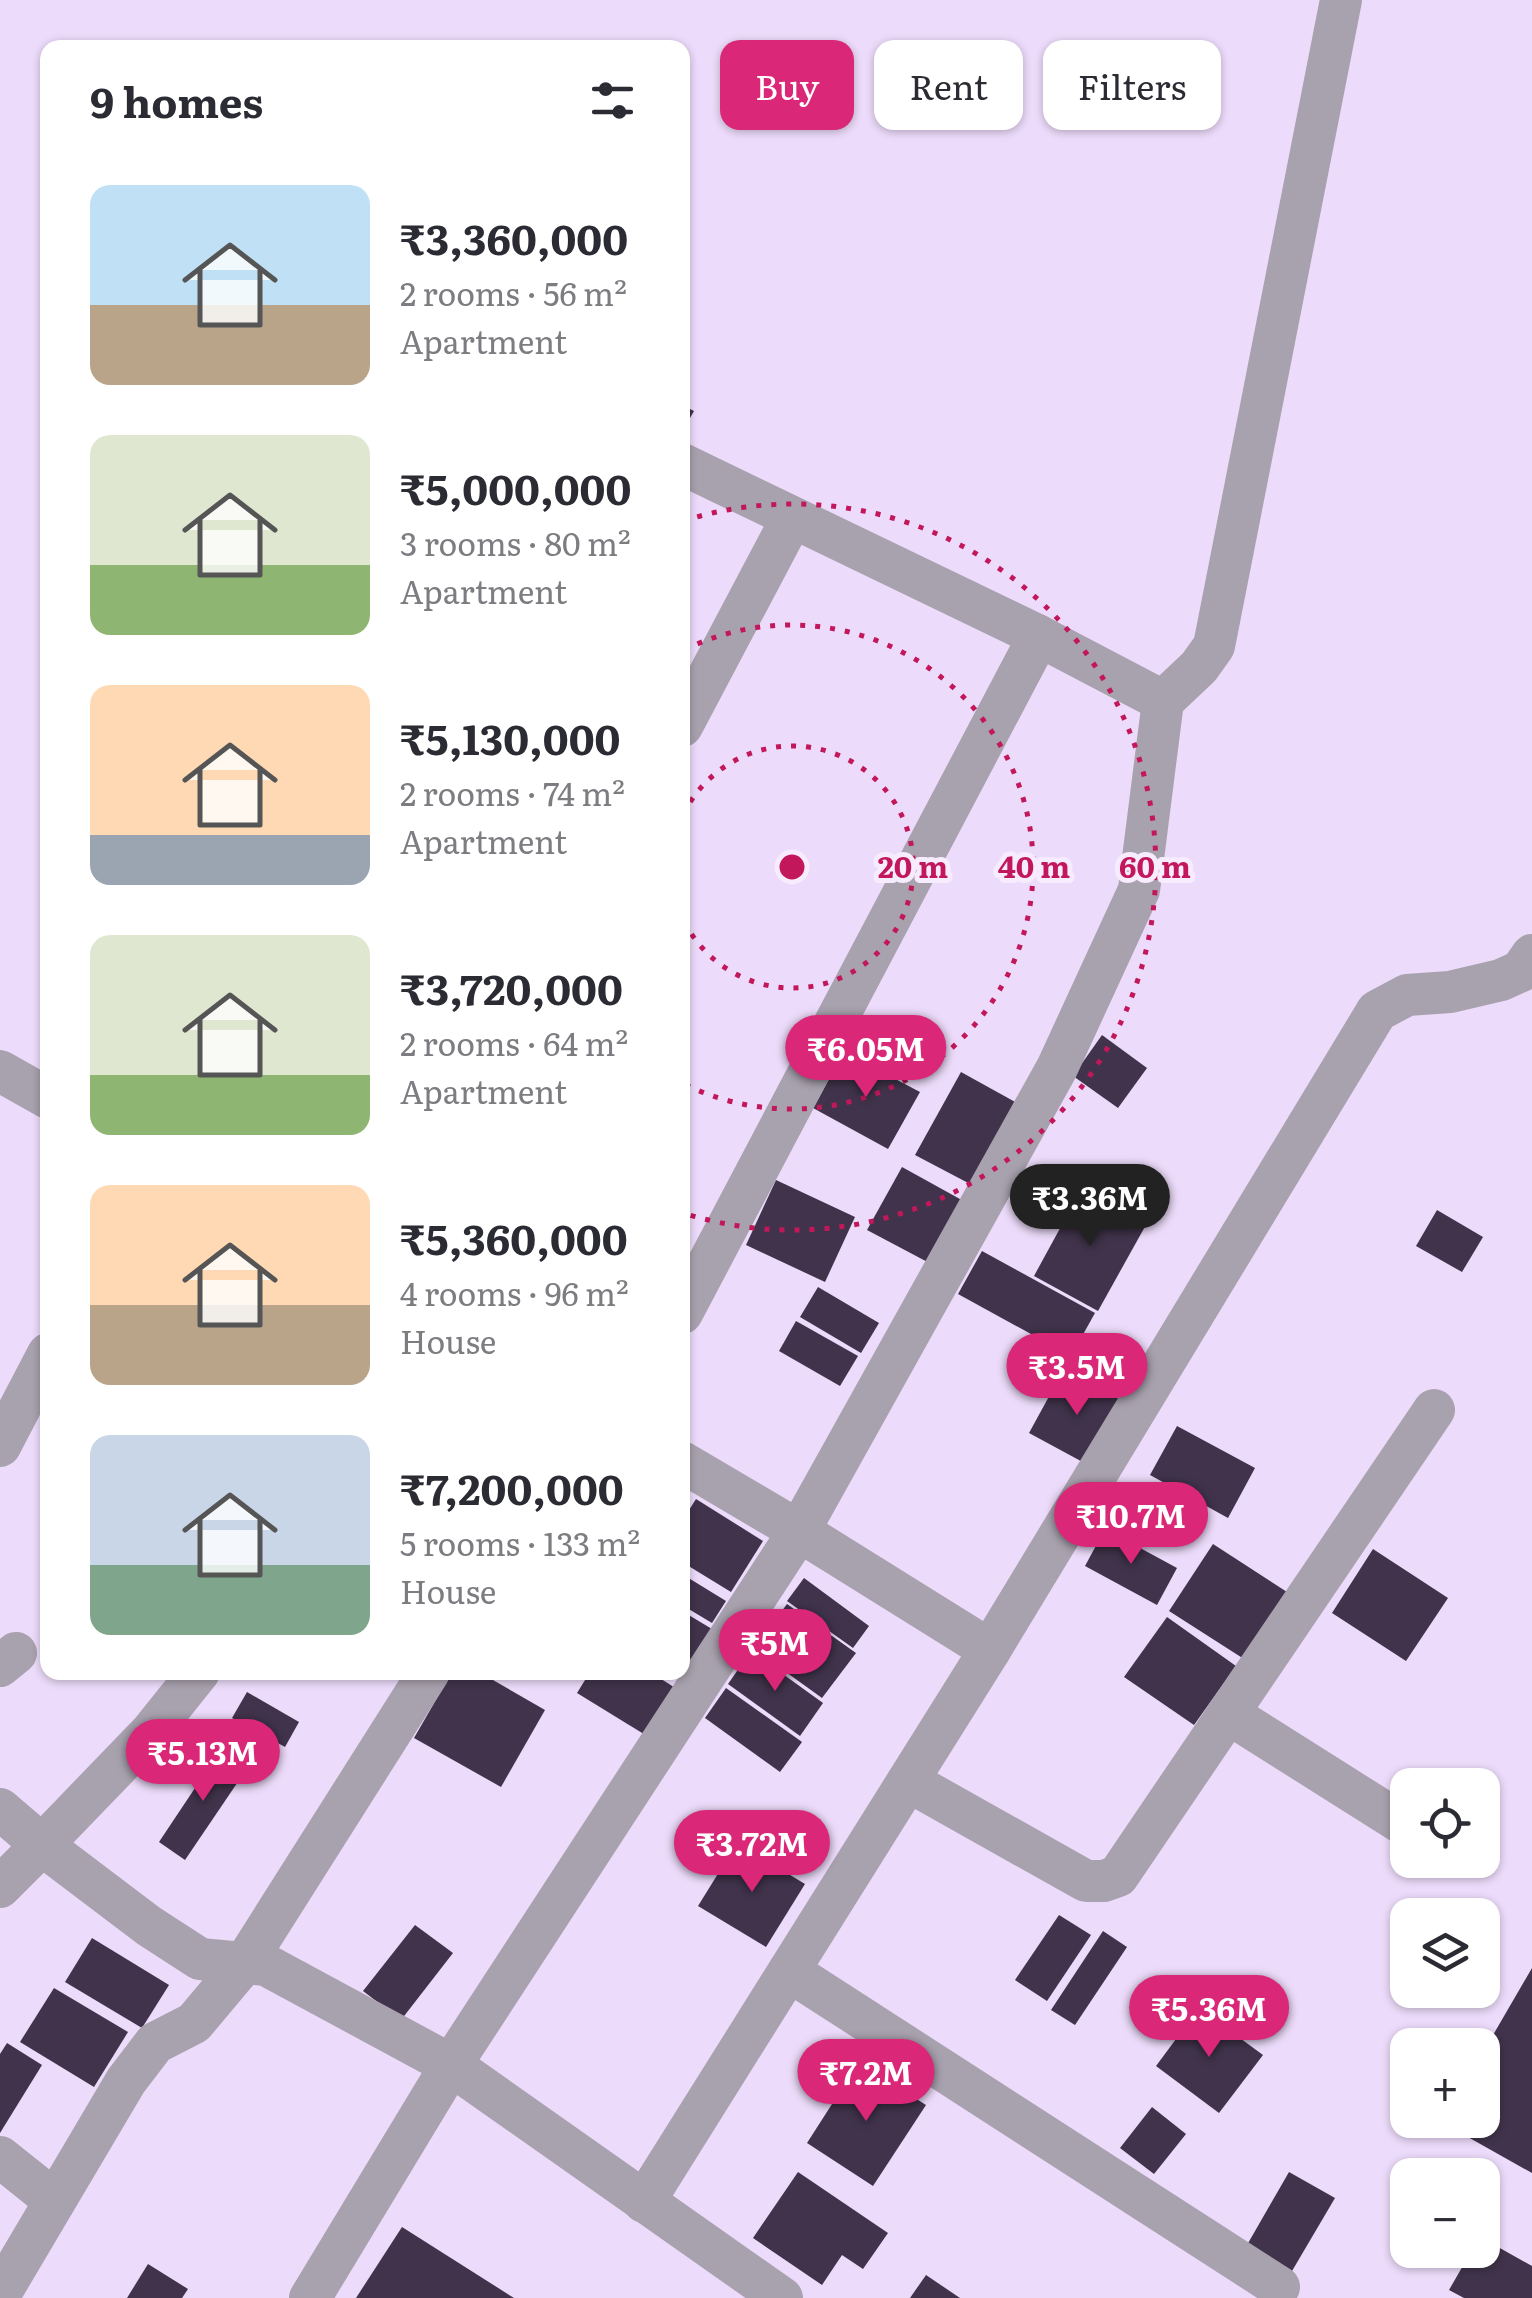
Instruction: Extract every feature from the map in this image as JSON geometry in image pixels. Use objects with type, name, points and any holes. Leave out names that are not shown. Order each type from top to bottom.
[{"type":"street","points":[[310,2298],[452,2065],[799,1531],[1057,1068],[1139,890],[1163,701],[1199,667],[1214,646],[1340,0]]},
{"type":"street","points":[[690,468],[1039,636],[1163,701]]},
{"type":"street","points":[[690,711],[792,518]]},
{"type":"street","points":[[690,1298],[1039,636]]},
{"type":"street","points":[[644,2202],[990,1650],[1376,1012],[1407,995],[1450,992],[1500,980],[1520,970],[1532,955]]},
{"type":"street","points":[[0,1071],[40,1094]]},
{"type":"street","points":[[0,1446],[40,1369]]},
{"type":"street","points":[[908,1781],[1086,1881],[1118,1876],[1434,1410]]},
{"type":"street","points":[[690,1467],[990,1650]]},
{"type":"street","points":[[0,1887],[152,1732],[193,1680]]},
{"type":"street","points":[[0,2294],[126,2081],[155,2043],[194,2023],[246,1962],[424,1680]]},
{"type":"street","points":[[1229,1714],[1390,1816]]},
{"type":"street","points":[[0,1809],[149,1926],[200,1960],[266,1965],[452,2065],[782,2298]]},
{"type":"street","points":[[789,1972],[1279,2287]]},
{"type":"street","points":[[0,2156],[54,2200]]},
{"type":"building","points":[[1102,1035],[1147,1068],[1118,1108],[1073,1076]]},
{"type":"building","points":[[844,1052],[920,1092],[888,1149],[813,1108]]},
{"type":"building","points":[[961,1072],[1017,1103],[972,1185],[915,1155]]},
{"type":"building","points":[[902,1167],[969,1204],[935,1266],[867,1230]]},
{"type":"building","points":[[776,1180],[855,1217],[825,1282],[746,1245]]},
{"type":"building","points":[[1082,1188],[1147,1223],[1098,1311],[1034,1276]]},
{"type":"building","points":[[1437,1210],[1483,1237],[1462,1272],[1416,1246]]},
{"type":"building","points":[[982,1251],[1095,1313],[1071,1356],[958,1294]]},
{"type":"building","points":[[818,1287],[879,1323],[861,1353],[800,1317]]},
{"type":"building","points":[[796,1321],[858,1356],[840,1386],[779,1351]]},
{"type":"building","points":[[1064,1369],[1125,1402],[1090,1466],[1029,1433]]},
{"type":"building","points":[[1177,1426],[1255,1468],[1228,1518],[1150,1475]]},
{"type":"building","points":[[696,1499],[763,1541],[731,1592],[690,1567],[690,1508]]},
{"type":"building","points":[[1105,1529],[1177,1568],[1157,1605],[1085,1566]]},
{"type":"building","points":[[1213,1544],[1287,1592],[1244,1659],[1169,1611]]},
{"type":"building","points":[[1373,1549],[1448,1598],[1406,1661],[1332,1613]]},
{"type":"building","points":[[804,1578],[869,1626],[853,1648],[787,1601]]},
{"type":"building","points":[[690,1579],[726,1601],[712,1623],[690,1610]]},
{"type":"building","points":[[787,1604],[856,1653],[822,1698],[754,1649]]},
{"type":"building","points":[[690,1616],[712,1629],[690,1664]]},
{"type":"building","points":[[1167,1617],[1236,1666],[1194,1725],[1124,1677]]},
{"type":"building","points":[[751,1651],[823,1703],[800,1736],[728,1684]]},
{"type":"building","points":[[447,1680],[493,1680],[545,1710],[501,1787],[414,1738]]},
{"type":"building","points":[[585,1680],[663,1680],[677,1689],[647,1736],[577,1693]]},
{"type":"building","points":[[726,1688],[802,1742],[780,1772],[705,1718]]},
{"type":"building","points":[[247,1692],[299,1722],[285,1747],[232,1718]]},
{"type":"building","points":[[221,1749],[248,1767],[185,1860],[159,1842]]},
{"type":"building","points":[[737,1843],[805,1884],[766,1947],[698,1906]]},
{"type":"building","points":[[1059,1915],[1091,1935],[1047,2001],[1015,1980]]},
{"type":"building","points":[[415,1925],[453,1953],[401,2020],[363,1991]]},
{"type":"building","points":[[1103,1931],[1127,1947],[1075,2025],[1051,2010]]},
{"type":"building","points":[[92,1938],[169,1985],[142,2028],[65,1982]]},
{"type":"building","points":[[1532,1968],[1532,2173],[1470,2138],[1500,2138],[1497,2028]]},
{"type":"building","points":[[54,1988],[128,2032],[94,2087],[20,2042]]},
{"type":"building","points":[[1199,2008],[1263,2055],[1219,2113],[1156,2066]]},
{"type":"building","points":[[7,2043],[42,2065],[0,2133],[0,2054]]},
{"type":"building","points":[[859,2062],[926,2105],[873,2186],[807,2143]]},
{"type":"building","points":[[1152,2107],[1186,2134],[1154,2174],[1120,2148]]},
{"type":"building","points":[[798,2172],[888,2233],[863,2269],[842,2255],[822,2285],[753,2238]]},
{"type":"building","points":[[1289,2172],[1335,2198],[1292,2271],[1247,2245]]},
{"type":"building","points":[[402,2227],[514,2298],[356,2298]]},
{"type":"building","points":[[1500,2248],[1532,2266],[1532,2298],[1464,2298],[1449,2290],[1462,2268],[1500,2268]]},
{"type":"building","points":[[148,2264],[188,2289],[182,2298],[127,2298]]},
{"type":"building","points":[[926,2275],[960,2298],[910,2298]]}]
